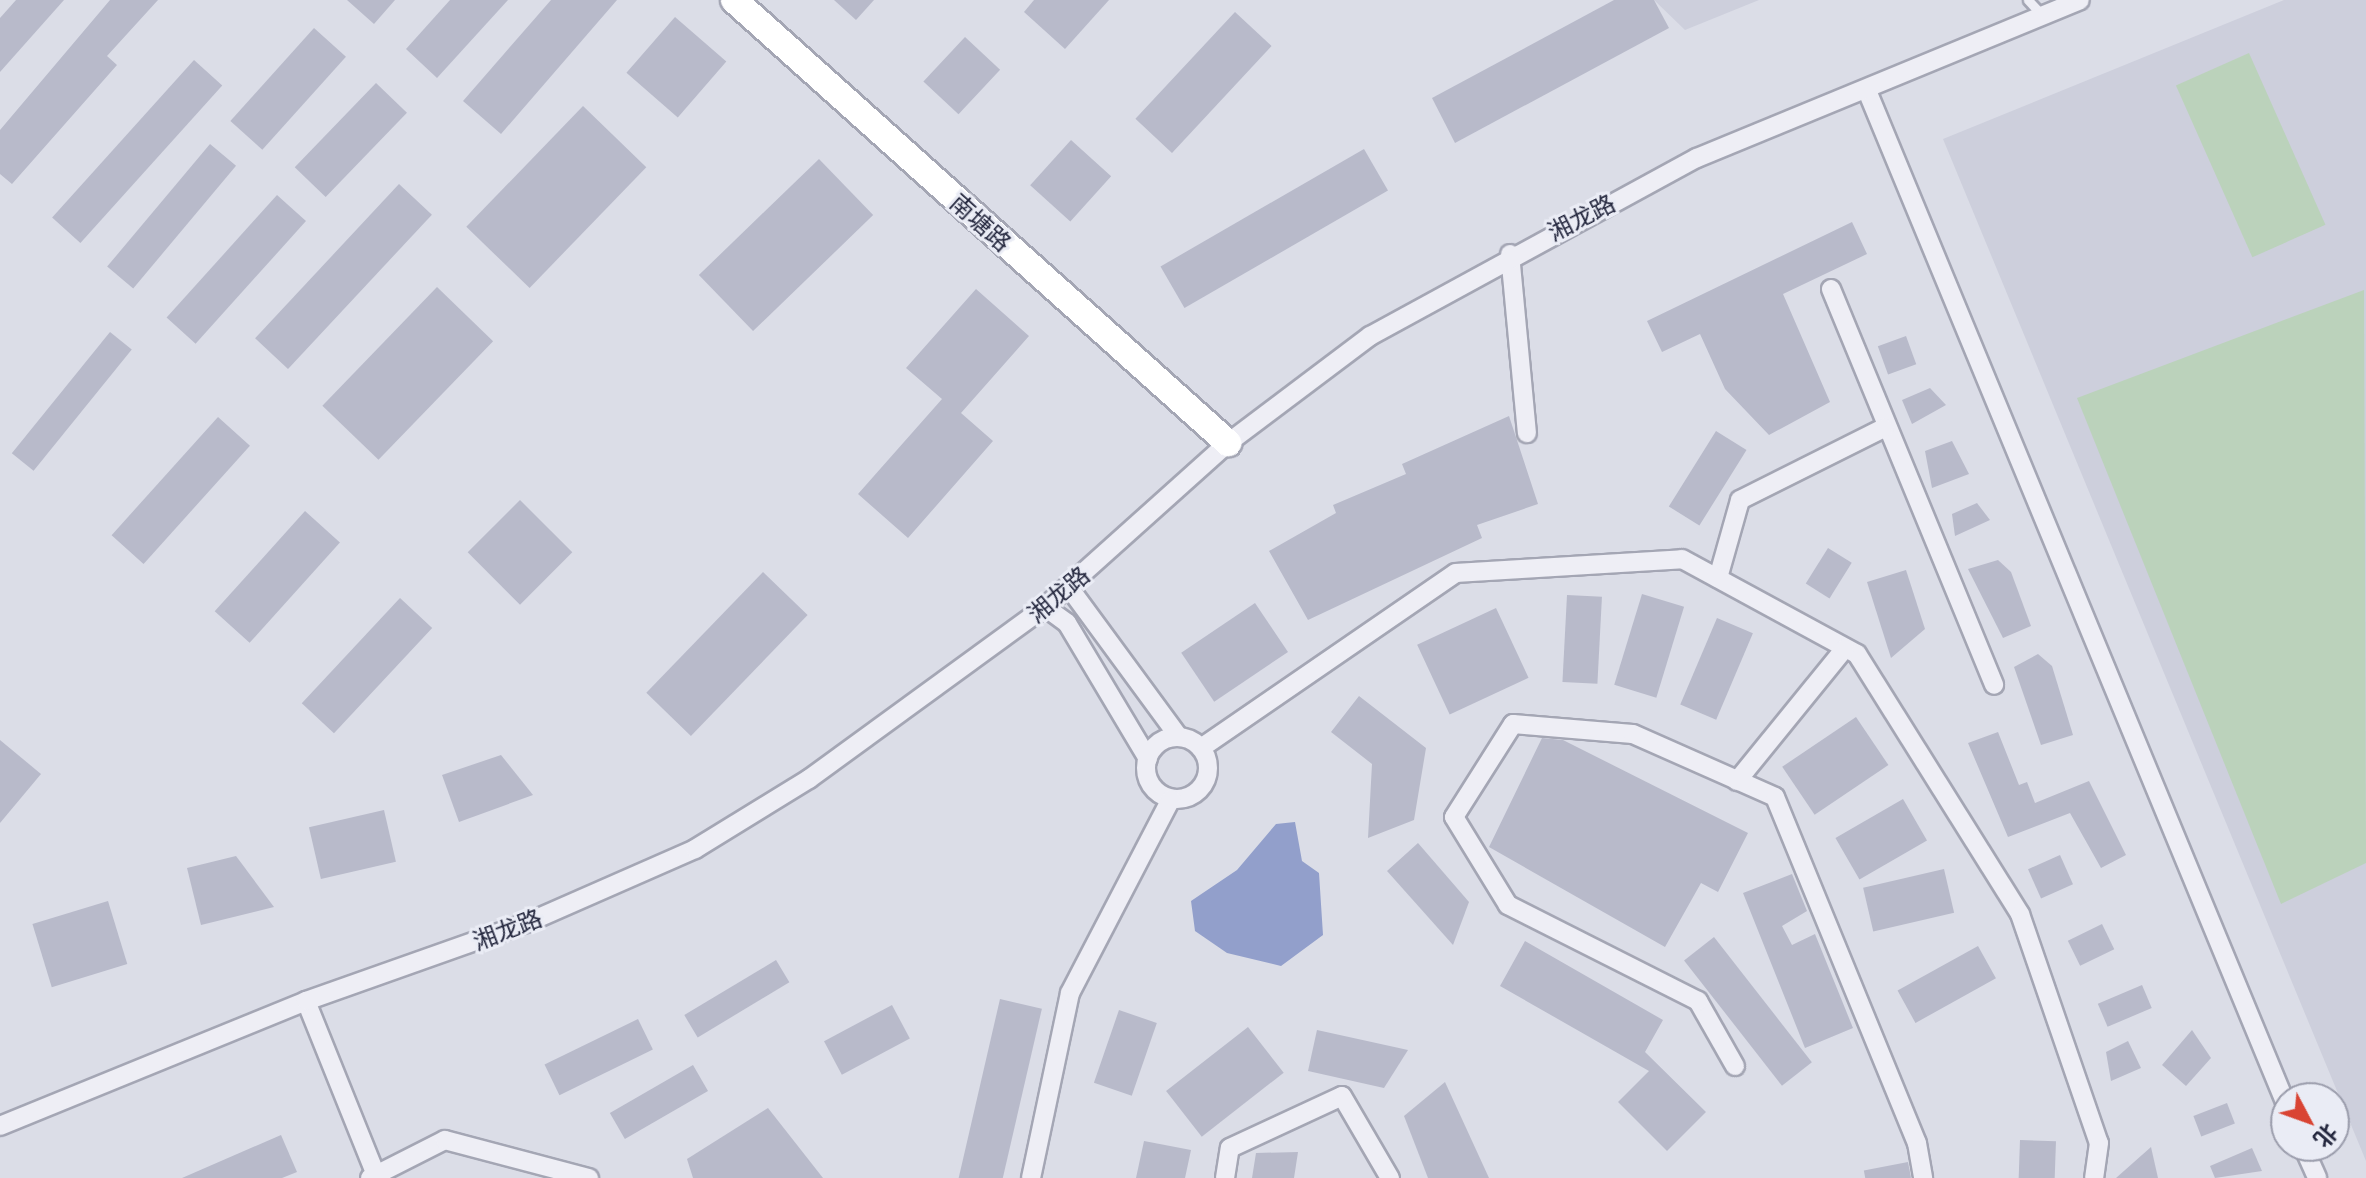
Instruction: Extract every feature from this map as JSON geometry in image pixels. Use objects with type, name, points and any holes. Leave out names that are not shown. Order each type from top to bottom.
[{"type":"street","name":"南塘路","points":[[734,0],[1228,443]]},
{"type":"street","name":"湘龙路","points":[[0,1126],[306,1001],[529,922],[695,849],[809,779],[1045,607],[1228,443],[1370,336],[1510,254],[1697,158],[1868,93],[2080,0]]},
{"type":"street","points":[[1868,93],[2277,1082]]},
{"type":"street","points":[[1510,254],[1527,433]]},
{"type":"street","points":[[1831,289],[1884,428],[1994,685]]},
{"type":"street","points":[[1718,578],[1740,500],[1884,428]]},
{"type":"street","points":[[1201,748],[1456,573],[1682,559],[1857,654],[2020,914],[2099,1143],[2094,1178]]},
{"type":"street","points":[[1031,1178],[1070,993],[1171,799],[1203,785],[1208,765],[1201,748],[1179,737],[1068,586]]},
{"type":"street","points":[[1045,607],[1067,623],[1148,759],[1149,783],[1171,799]]},
{"type":"street","points":[[1737,781],[1845,648]]},
{"type":"street","points":[[1735,1066],[1698,1001],[1508,905],[1454,817],[1513,724],[1633,734],[1775,797],[1917,1143],[1923,1178]]},
{"type":"street","points":[[1148,759],[1157,744],[1179,737]]},
{"type":"street","points":[[306,1001],[373,1176],[445,1140],[589,1178]]},
{"type":"street","points":[[1225,1178],[1230,1148],[1342,1096],[1390,1178]]},
{"type":"lane","points":[[2028,0],[2042,15]]},
{"type":"shaded area","points":[[1654,0],[1759,0],[1685,30]]},
{"type":"shaded area","points":[[2284,0],[2366,0],[2366,1161],[2350,1122],[2350,1082],[2333,1082],[1943,139]]},
{"type":"green space","points":[[2249,53],[2325,225],[2252,257],[2176,86]]},
{"type":"green space","points":[[2364,290],[2366,863],[2281,904],[2077,398]]},
{"type":"water","points":[[1295,822],[1302,861],[1319,873],[1323,935],[1281,966],[1227,953],[1195,931],[1191,901],[1237,870],[1276,824]]},
{"type":"building","points":[[16,0],[64,0],[0,72],[0,18]]},
{"type":"building","points":[[110,0],[158,0],[107,56],[117,65],[12,184],[0,174],[0,130]]},
{"type":"building","points":[[347,0],[395,0],[374,24]]},
{"type":"building","points":[[450,0],[508,0],[437,78],[406,49]]},
{"type":"building","points":[[551,0],[617,0],[501,134],[463,101]]},
{"type":"building","points":[[834,0],[874,0],[856,20]]},
{"type":"building","points":[[1034,0],[1109,0],[1065,49],[1024,12]]},
{"type":"building","points":[[1614,0],[1654,0],[1669,28],[1455,143],[1432,98]]},
{"type":"building","points":[[1235,12],[1272,46],[1172,153],[1135,119]]},
{"type":"building","points":[[675,17],[726,62],[678,117],[626,73]]},
{"type":"building","points":[[314,28],[346,57],[262,150],[230,121]]},
{"type":"building","points":[[965,37],[1000,70],[959,114],[923,82]]},
{"type":"building","points":[[194,60],[222,85],[80,243],[52,218]]},
{"type":"building","points":[[376,83],[407,113],[326,197],[295,167]]},
{"type":"building","points":[[583,106],[646,167],[530,288],[466,227]]},
{"type":"building","points":[[1071,140],[1111,176],[1070,221],[1030,185]]},
{"type":"building","points":[[210,144],[236,166],[133,288],[107,267]]},
{"type":"building","points":[[1364,149],[1388,191],[1184,308],[1160,266]]},
{"type":"building","points":[[819,159],[873,215],[753,331],[699,275]]},
{"type":"building","points":[[399,184],[432,215],[288,369],[255,338]]},
{"type":"building","points":[[277,195],[306,221],[196,344],[167,318]]},
{"type":"building","points":[[1852,222],[1867,254],[1783,294],[1830,402],[1769,435],[1725,389],[1700,334],[1662,352],[1647,321]]},
{"type":"building","points":[[437,287],[493,341],[378,460],[322,406]]},
{"type":"building","points":[[976,289],[1029,336],[961,413],[993,441],[908,538],[858,494],[942,399],[906,368]]},
{"type":"building","points":[[110,332],[132,350],[34,471],[12,453]]},
{"type":"building","points":[[1906,336],[1916,364],[1888,374],[1878,346]]},
{"type":"building","points":[[1930,388],[1946,405],[1912,424],[1902,400]]},
{"type":"building","points":[[1509,416],[1538,504],[1477,525],[1482,538],[1308,620],[1269,551],[1336,513],[1333,505],[1406,474],[1402,464]]},
{"type":"building","points":[[218,417],[250,446],[144,564],[112,535]]},
{"type":"building","points":[[1716,431],[1747,450],[1699,526],[1669,506]]},
{"type":"building","points":[[1952,441],[1969,474],[1932,488],[1925,451]]},
{"type":"building","points":[[520,500],[572,552],[520,605],[468,552]]},
{"type":"building","points":[[1977,503],[1990,520],[1955,536],[1952,514]]},
{"type":"building","points":[[305,511],[340,542],[250,643],[215,611]]},
{"type":"building","points":[[1828,548],[1852,563],[1829,598],[1806,584]]},
{"type":"building","points":[[1998,560],[2011,572],[2031,626],[2003,638],[1968,569]]},
{"type":"building","points":[[1906,570],[1925,629],[1891,658],[1867,582]]},
{"type":"building","points":[[763,572],[808,615],[691,736],[646,693]]},
{"type":"building","points":[[1642,594],[1684,607],[1656,698],[1614,685]]},
{"type":"building","points":[[1567,595],[1602,597],[1597,684],[1562,682]]},
{"type":"building","points":[[400,598],[432,628],[334,733],[302,703]]},
{"type":"building","points":[[1255,603],[1288,652],[1214,702],[1181,653]]},
{"type":"building","points":[[1496,608],[1529,678],[1450,715],[1417,645]]},
{"type":"building","points":[[1717,618],[1753,633],[1716,720],[1680,705]]},
{"type":"building","points":[[2038,654],[2052,666],[2073,735],[2041,745],[2014,667]]},
{"type":"building","points":[[1359,696],[1426,748],[1414,820],[1368,838],[1372,764],[1331,732]]},
{"type":"building","points":[[1856,717],[1888,765],[1815,815],[1782,767]]},
{"type":"building","points":[[1998,732],[2019,785],[2027,782],[2035,803],[2089,781],[2126,855],[2101,868],[2070,813],[2008,837],[1968,743]]},
{"type":"building","points":[[1542,738],[1563,740],[1748,833],[1718,892],[1701,883],[1665,947],[1489,847]]},
{"type":"building","points":[[0,740],[41,774],[0,823]]},
{"type":"building","points":[[501,755],[533,795],[459,822],[442,775]]},
{"type":"building","points":[[1903,799],[1927,841],[1859,880],[1835,838]]},
{"type":"building","points":[[384,810],[396,862],[321,879],[309,827]]},
{"type":"building","points":[[1418,843],[1469,902],[1453,945],[1387,871]]},
{"type":"building","points":[[2060,855],[2073,884],[2041,898],[2028,869]]},
{"type":"building","points":[[236,856],[274,907],[201,925],[187,868]]},
{"type":"building","points":[[1944,869],[1954,913],[1873,932],[1863,888]]},
{"type":"building","points":[[1792,874],[1807,911],[1782,926],[1792,945],[1815,934],[1853,1028],[1805,1048],[1743,893]]},
{"type":"building","points":[[108,901],[127,964],[52,987],[32,924]]},
{"type":"building","points":[[2102,924],[2114,949],[2080,966],[2068,941]]},
{"type":"building","points":[[1714,937],[1812,1062],[1782,1086],[1684,960]]},
{"type":"building","points":[[1525,941],[1663,1020],[1645,1052],[1706,1112],[1667,1151],[1618,1102],[1649,1071],[1500,986]]},
{"type":"building","points":[[1978,946],[1996,978],[1915,1023],[1898,991]]},
{"type":"building","points":[[776,960],[789,982],[698,1037],[684,1015]]},
{"type":"building","points":[[2142,985],[2152,1008],[2108,1027],[2098,1004]]},
{"type":"building","points":[[1000,999],[1042,1009],[1003,1178],[959,1178]]},
{"type":"building","points":[[892,1005],[910,1039],[842,1075],[824,1041]]},
{"type":"building","points":[[1119,1010],[1157,1023],[1132,1096],[1094,1083]]},
{"type":"building","points":[[638,1019],[653,1050],[559,1095],[545,1065]]},
{"type":"building","points":[[1248,1027],[1284,1073],[1202,1137],[1166,1091]]},
{"type":"building","points":[[1317,1030],[1408,1050],[1384,1088],[1308,1071]]},
{"type":"building","points":[[2192,1030],[2211,1058],[2186,1086],[2162,1065]]},
{"type":"building","points":[[2128,1041],[2141,1068],[2111,1081],[2106,1052]]},
{"type":"building","points":[[693,1065],[708,1091],[625,1139],[610,1113]]},
{"type":"building","points":[[1445,1082],[1489,1178],[1428,1178],[1404,1116]]},
{"type":"building","points":[[2227,1103],[2235,1124],[2201,1136],[2193,1116]]},
{"type":"building","points":[[768,1108],[823,1178],[693,1178],[687,1159]]},
{"type":"building","points":[[281,1135],[297,1172],[282,1178],[182,1178]]},
{"type":"building","points":[[2020,1140],[2056,1141],[2055,1178],[2019,1178]]},
{"type":"building","points":[[1144,1141],[1191,1150],[1185,1178],[1136,1178]]},
{"type":"building","points":[[2151,1147],[2158,1178],[2116,1178]]},
{"type":"building","points":[[2252,1148],[2262,1171],[2215,1178],[2210,1166]]},
{"type":"building","points":[[1298,1152],[1294,1178],[1252,1178],[1256,1153]]},
{"type":"building","points":[[1908,1162],[1911,1178],[1865,1178],[1864,1171]]}]
